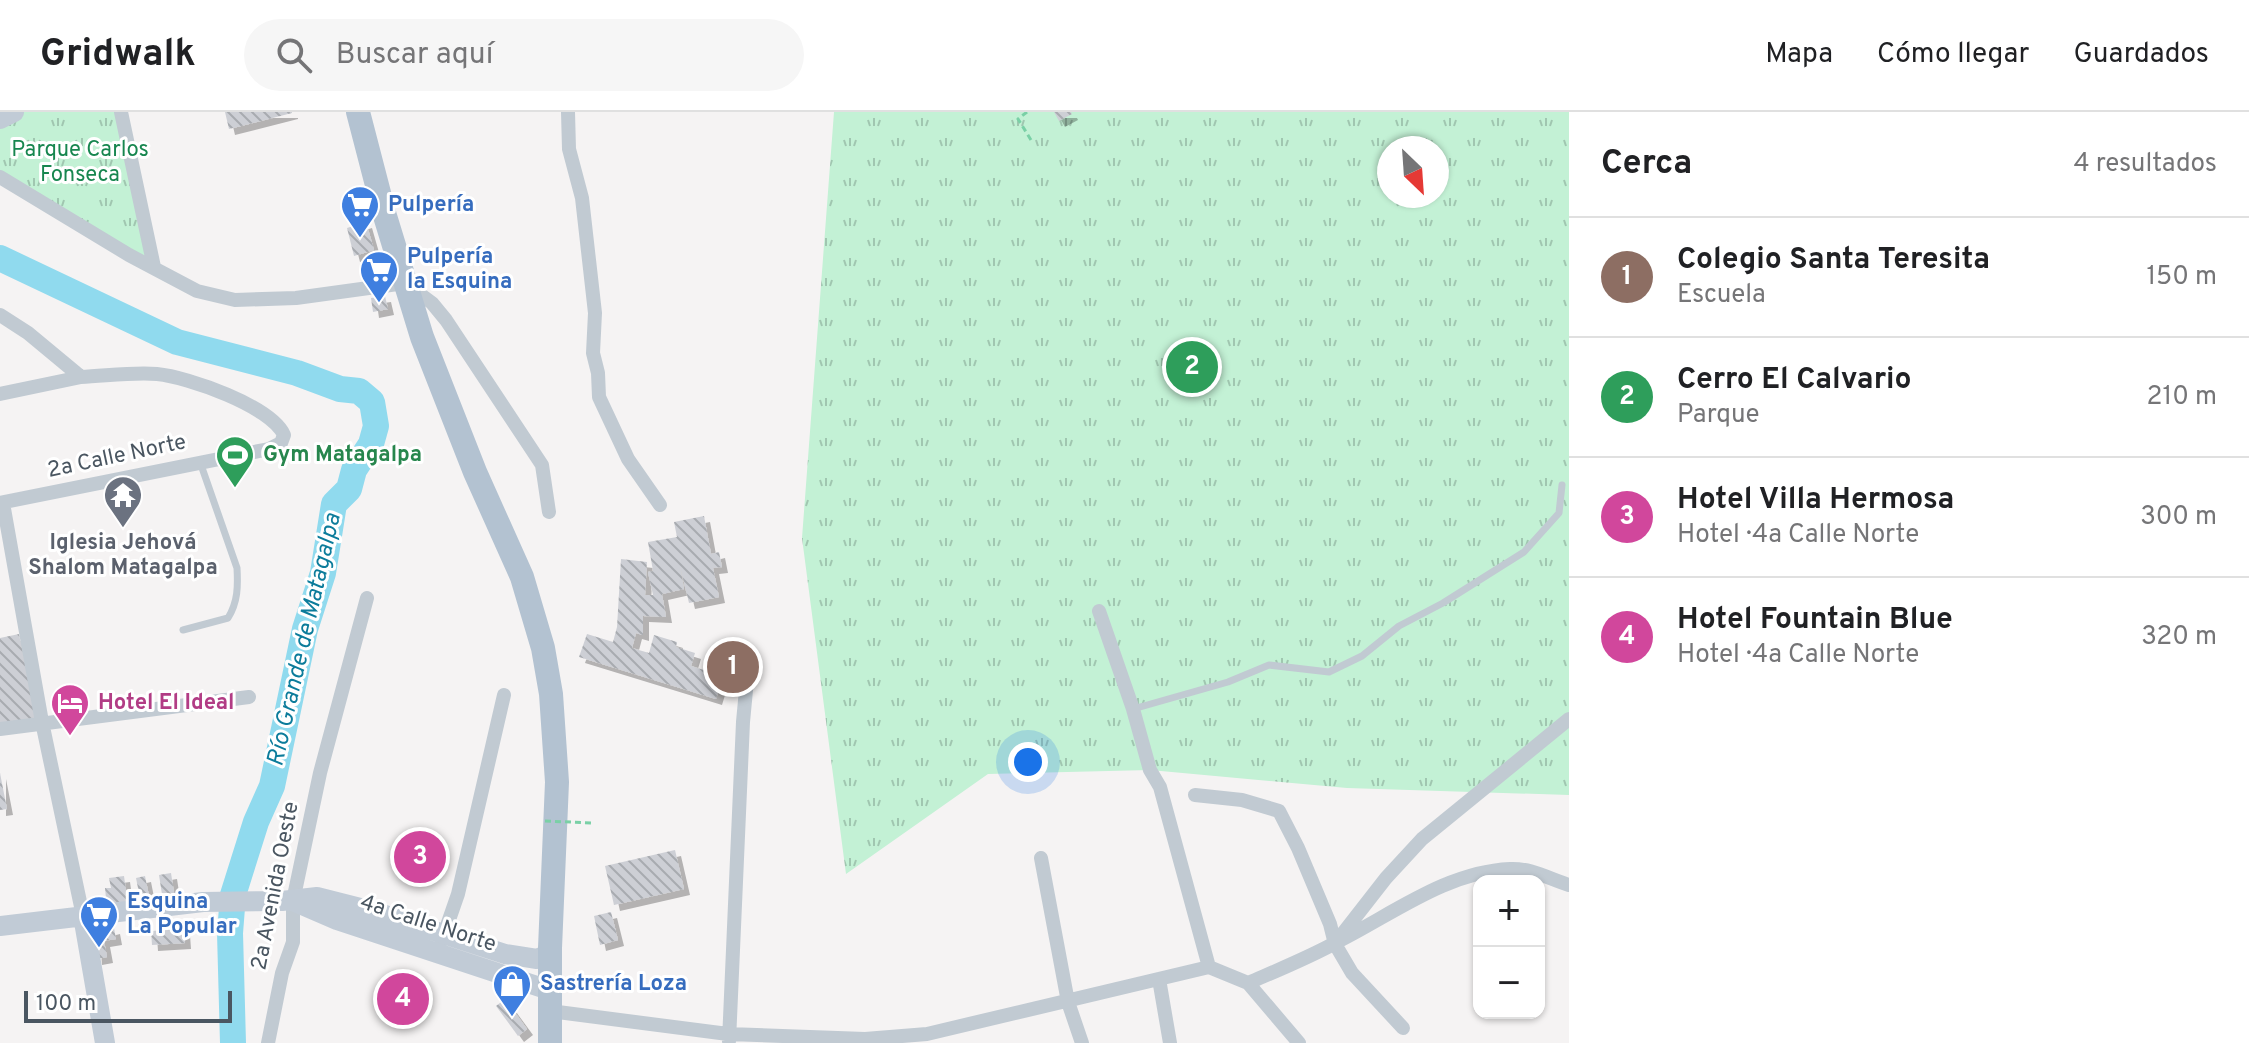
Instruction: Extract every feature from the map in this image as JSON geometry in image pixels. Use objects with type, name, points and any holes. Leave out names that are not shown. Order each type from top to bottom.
[{"type":"main road","points":[[358,112],[427,351],[522,577],[543,648],[556,741],[557,782],[550,948],[550,1043]]},
{"type":"street","points":[[0,119],[14,112]]},
{"type":"street","points":[[121,112],[154,267]]},
{"type":"street","points":[[568,112],[569,149],[582,198],[595,313],[593,353],[599,397],[628,459],[660,505]]},
{"type":"street","points":[[0,177],[129,255],[197,291],[235,300],[296,298],[405,283],[432,303],[446,320],[528,442],[542,465],[549,512]]},
{"type":"street","points":[[0,315],[28,333],[81,377]]},
{"type":"street","name":"2a Calle Norte","points":[[2,503],[269,449],[281,443],[284,435],[280,426],[267,414],[208,388],[158,374],[81,377]]},
{"type":"street","points":[[0,394],[81,377]]},
{"type":"street","points":[[2,503],[105,1043]]},
{"type":"street","name":"2a Avenida Oeste","points":[[268,1043],[282,973],[293,942],[288,901],[367,598]]},
{"type":"street","points":[[1099,611],[1133,709],[1150,770],[1160,787],[1209,967]]},
{"type":"street","points":[[728,1039],[743,722],[749,658]]},
{"type":"street","points":[[442,943],[458,894],[504,695]]},
{"type":"street","points":[[0,729],[249,697]]},
{"type":"street","points":[[1335,944],[1386,878],[1422,839],[1569,719]]},
{"type":"street","points":[[1195,795],[1242,800],[1279,811],[1298,848],[1330,924],[1335,944],[1352,973],[1403,1028]]},
{"type":"street","points":[[1041,858],[1068,1002],[1082,1043]]},
{"type":"street","points":[[1248,983],[1335,944],[1445,884],[1468,876],[1513,869],[1538,873],[1569,885]]},
{"type":"street","name":"4a Calle Norte","points":[[0,926],[203,902],[288,901],[317,897],[338,901],[442,943],[549,1000]]},
{"type":"street","name":"4a Calle Norte","points":[[442,943],[529,959],[544,956],[550,948]]},
{"type":"street","points":[[549,1000],[728,1039],[865,1039],[927,1034],[1209,967],[1248,983],[1299,1043]]},
{"type":"street","points":[[1159,979],[1170,1043]]},
{"type":"lane","points":[[183,630],[228,618],[235,607],[238,585],[237,568],[200,462]]},
{"type":"lane","points":[[1133,709],[1228,682],[1269,665],[1329,672],[1362,656],[1399,626],[1443,603],[1524,552],[1559,513],[1562,485]]},
{"type":"path","points":[[1027,112],[1018,119],[1031,140]]},
{"type":"path","points":[[545,821],[592,823]]},
{"type":"green space","name":"Parque Carlos Fonseca","points":[[14,112],[121,112],[154,267],[0,176],[0,119]]},
{"type":"green space","points":[[834,112],[1569,112],[1569,795],[1347,788],[1150,770],[988,774],[846,874],[802,538]]},
{"type":"building","points":[[225,112],[292,112],[292,113],[229,129]]},
{"type":"building","points":[[1054,112],[1071,112],[1072,114],[1059,121]]},
{"type":"building","name":"Pulpería","points":[[366,222],[374,250],[354,256],[347,228]]},
{"type":"building","name":"Pulpería la Esquina","points":[[385,296],[388,309],[373,312],[371,298]]},
{"type":"building","points":[[704,516],[711,554],[719,552],[722,567],[713,568],[719,597],[689,603],[680,566],[684,589],[662,594],[666,617],[643,616],[643,635],[636,633],[632,648],[649,653],[654,635],[677,642],[676,647],[695,653],[691,666],[723,676],[716,699],[579,657],[587,634],[613,642],[617,627],[621,559],[647,562],[645,595],[653,595],[648,572],[653,571],[648,542],[677,537],[674,522]]},
{"type":"building","points":[[19,634],[36,718],[0,723],[0,638]]},
{"type":"building","points":[[0,773],[7,809],[0,810]]},
{"type":"building","points":[[675,850],[684,889],[614,905],[605,866]]},
{"type":"building","points":[[171,873],[175,899],[163,901],[159,875]]},
{"type":"building","points":[[124,876],[128,905],[107,908],[105,888],[111,888],[109,878]]},
{"type":"building","points":[[145,876],[150,901],[141,903],[136,878]]},
{"type":"building","points":[[611,912],[618,940],[600,945],[594,916]]},
{"type":"building","name":"Esquina La Popular","points":[[114,928],[116,939],[104,941],[107,957],[96,959],[94,933]]},
{"type":"building","points":[[184,929],[185,943],[152,945],[151,931]]},
{"type":"building","name":"Sastrería Loza","points":[[505,999],[527,1029],[518,1036],[496,1006]]},
{"type":"waterway","name":"Río Grande de Matagalpa","points":[[0,258],[177,342],[297,373],[340,389],[359,391],[372,402],[376,426],[371,444],[354,470],[349,489],[334,504],[323,573],[305,629],[272,786],[256,822],[233,895],[230,933],[233,1043]]},
{"type":"place","name":"Pulpería","points":[[360,239]]},
{"type":"place","name":"Pulpería la Esquina","points":[[379,304]]},
{"type":"place","name":"Cerro El Calvario","points":[[1192,367]]},
{"type":"place","name":"Gym Matagalpa","points":[[235,489]]},
{"type":"place","name":"Iglesia Jehová Shalom Matagalpa","points":[[123,529]]},
{"type":"place","name":"Colegio Santa Teresita","points":[[733,667]]},
{"type":"place","name":"Hotel El Ideal","points":[[70,737]]},
{"type":"place","name":"Hotel Villa Hermosa","points":[[420,857]]},
{"type":"place","name":"Esquina La Popular","points":[[99,949]]},
{"type":"place","name":"Hotel Fountain Blue","points":[[403,999]]},
{"type":"place","name":"Sastrería Loza","points":[[512,1018]]}]
